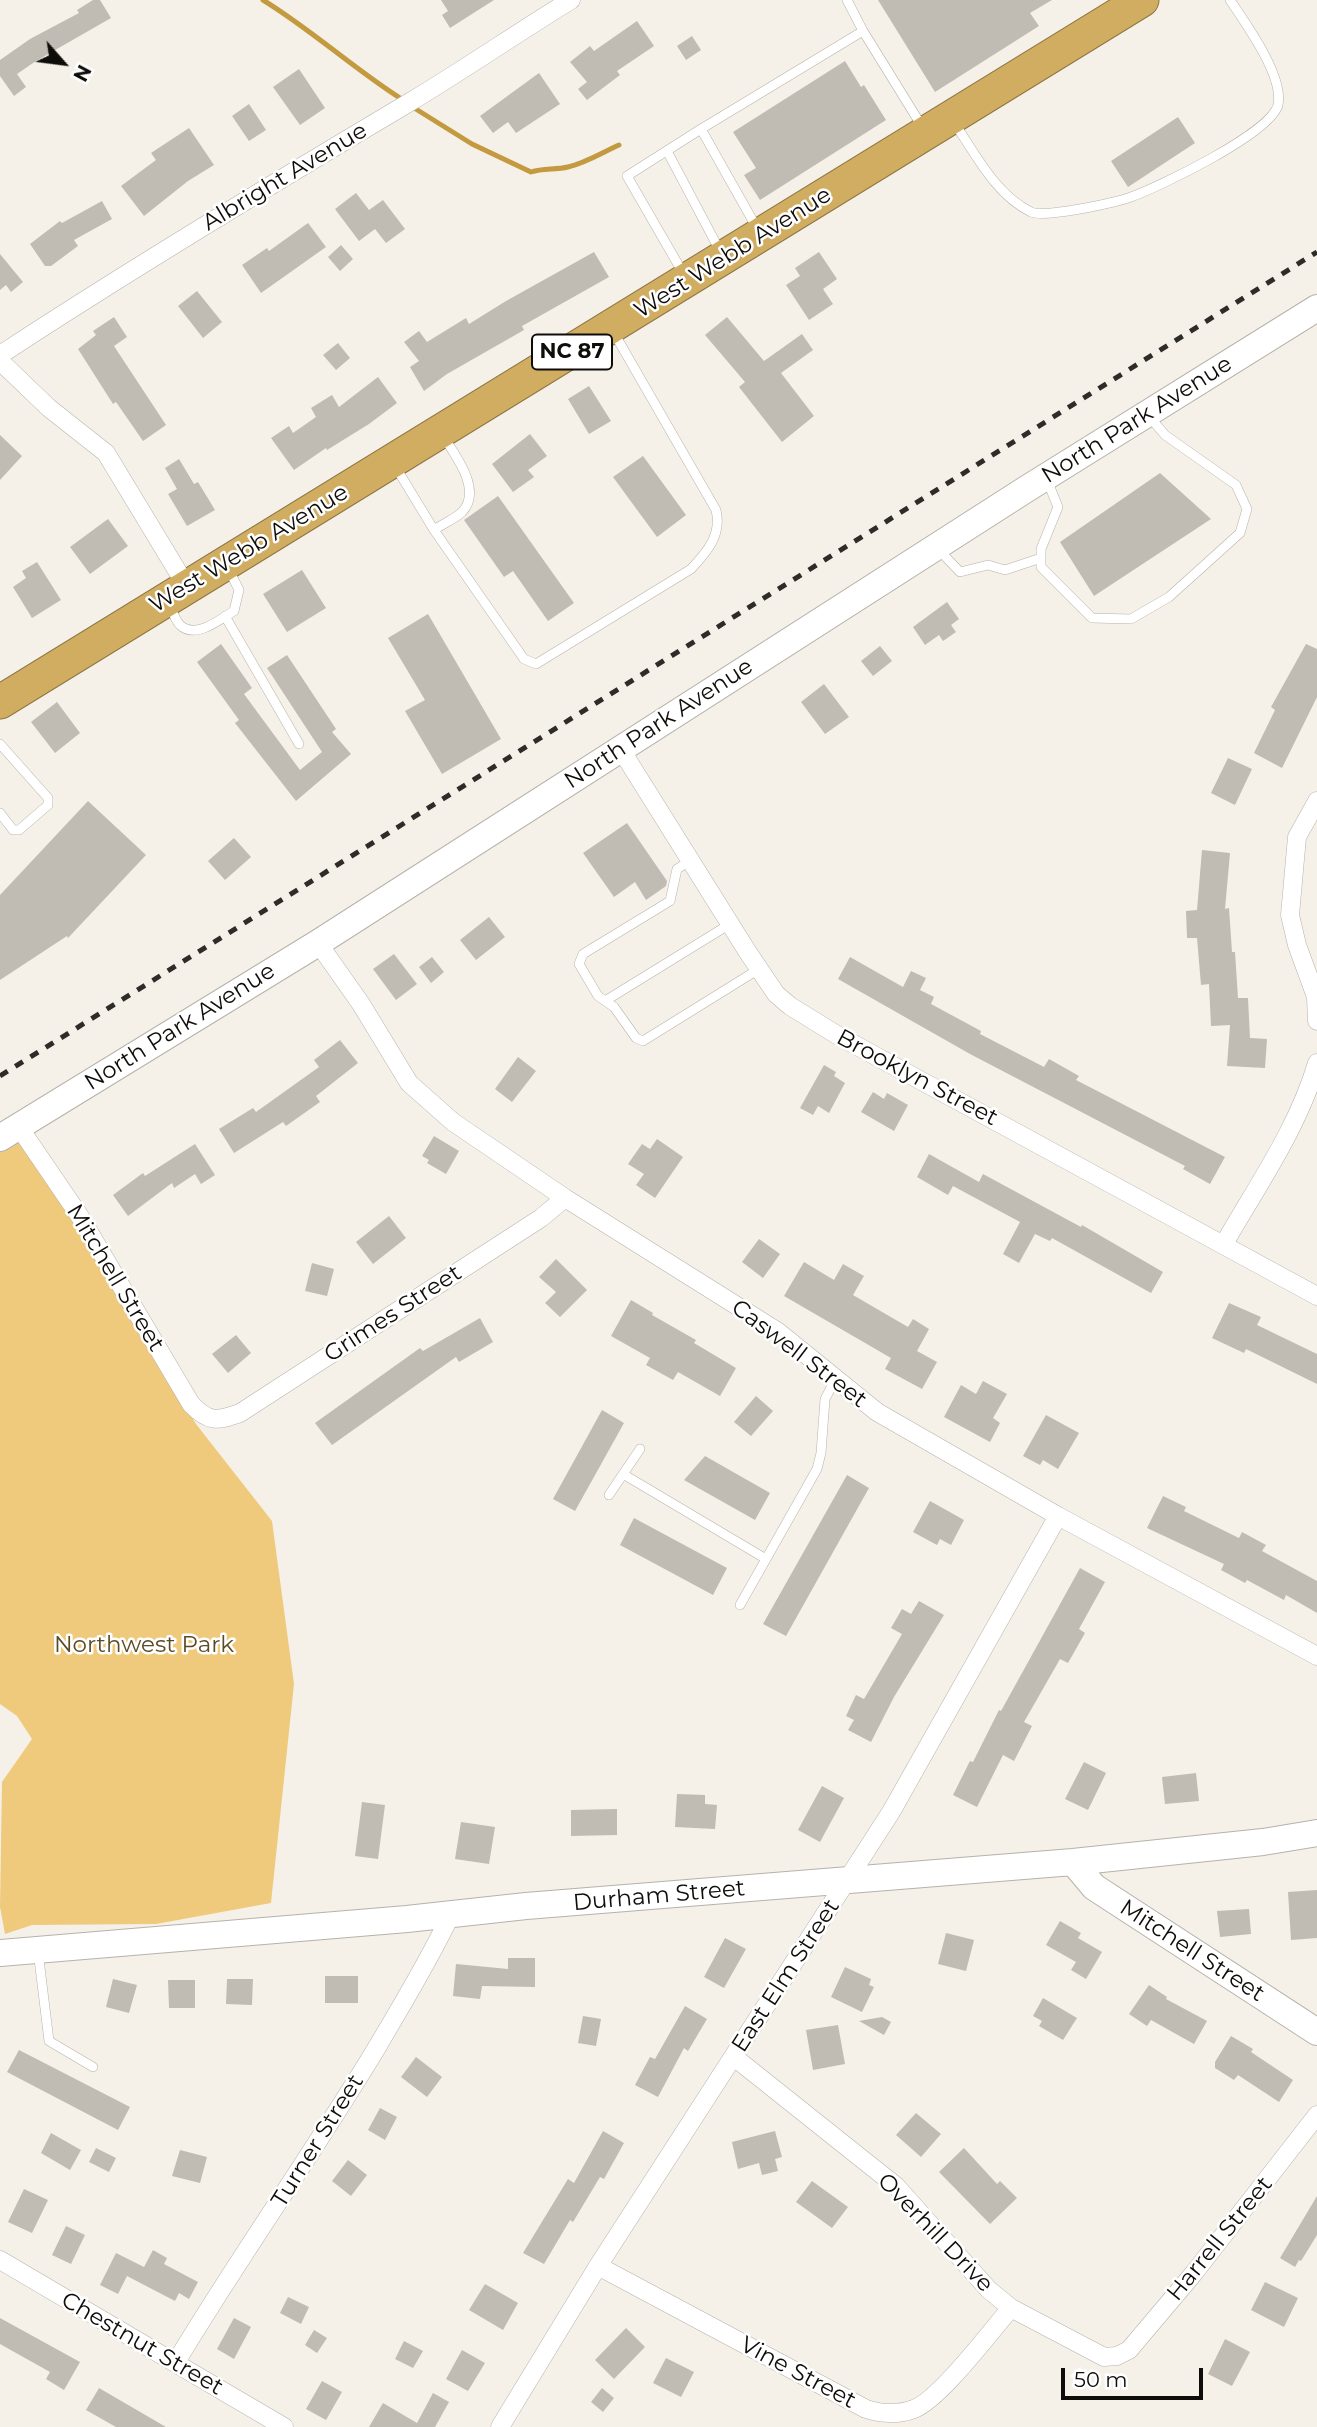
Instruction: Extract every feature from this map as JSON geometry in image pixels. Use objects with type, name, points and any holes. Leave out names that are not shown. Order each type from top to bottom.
[{"type":"highway","name":"West Webb Avenue","points":[[0,702],[939,125],[1107,9],[1142,0]]},
{"type":"street","name":"Albright Avenue","points":[[0,355],[299,167],[413,101],[571,0]]},
{"type":"street","name":"North Park Avenue","points":[[9,1132],[318,943],[1046,477],[1316,311]]},
{"type":"street","points":[[0,361],[49,408],[106,453],[177,594]]},
{"type":"street","name":"Brooklyn Street","points":[[620,748],[759,969],[776,994],[790,1006],[837,1035],[1317,1296]]},
{"type":"street","points":[[1317,801],[1297,837],[1290,915],[1297,945],[1316,997],[1317,1021]]},
{"type":"street","name":"Caswell Street","points":[[318,943],[361,1004],[409,1083],[453,1122],[565,1198],[777,1331],[877,1412],[1058,1516],[1317,1656]]},
{"type":"street","points":[[1224,1244],[1294,1122],[1310,1087],[1317,1063]]},
{"type":"street","name":"Mitchell Street","points":[[9,1132],[79,1215],[191,1404],[201,1415],[216,1419]]},
{"type":"street","name":"Grimes Street","points":[[216,1419],[240,1413],[541,1218],[565,1198]]},
{"type":"street","name":"East Elm Street","points":[[500,2427],[598,2266],[891,1812],[1058,1516]]},
{"type":"street","name":"Durham Street","points":[[0,1952],[1073,1862],[1263,1842],[1317,1833]]},
{"type":"street","name":"Mitchell Street","points":[[1073,1862],[1094,1887],[1317,2032]]},
{"type":"street","name":"Turner Street","points":[[176,2362],[221,2287],[283,2197],[363,2070],[432,1956],[451,1914]]},
{"type":"street","name":"Overhill Drive","points":[[734,2057],[896,2186],[969,2270],[1011,2308],[1093,2353],[1104,2357],[1117,2356]]},
{"type":"street","name":"Harrell Street","points":[[1117,2356],[1129,2350],[1194,2273],[1317,2115]]},
{"type":"street","name":"Chestnut Street","points":[[0,2260],[284,2427]]},
{"type":"street","name":"Vine Street","points":[[598,2266],[866,2409],[893,2414],[911,2410],[935,2395],[1011,2308]]},
{"type":"lane","points":[[847,0],[863,31],[939,125],[1006,194],[1034,213],[1068,211],[1128,198],[1168,182],[1227,149],[1270,119],[1278,107],[1272,70],[1230,0]]},
{"type":"lane","points":[[688,281],[627,176],[863,31]]},
{"type":"lane","points":[[701,129],[761,236]]},
{"type":"lane","points":[[667,151],[724,258]]},
{"type":"lane","points":[[392,462],[434,530],[524,659],[536,664],[691,569],[715,537],[719,521],[716,510],[611,328]]},
{"type":"lane","points":[[1046,477],[1058,507],[1041,549],[1041,567],[1092,618],[1131,619],[1169,597],[1240,533],[1247,509],[1236,485],[1164,435],[1147,414]]},
{"type":"lane","points":[[434,530],[463,511],[470,494],[466,473],[441,432]]},
{"type":"lane","points":[[936,547],[960,572],[988,565],[1004,570],[1041,558]]},
{"type":"lane","points":[[177,594],[180,625],[191,629],[201,630],[234,611],[239,590],[226,564]]},
{"type":"lane","points":[[225,615],[299,744]]},
{"type":"lane","points":[[0,744],[48,798],[48,805],[19,830],[13,830],[0,813]]},
{"type":"lane","points":[[690,861],[677,869],[670,901],[583,954],[579,964],[598,996],[614,1007],[636,1038],[643,1041],[759,969]]},
{"type":"lane","points":[[605,1001],[730,924]]},
{"type":"lane","points":[[740,1605],[817,1469],[821,1453],[825,1399],[835,1380]]},
{"type":"lane","points":[[609,1495],[640,1449]]},
{"type":"lane","points":[[623,1474],[766,1559]]},
{"type":"lane","points":[[38,1950],[49,2041],[93,2067]]},
{"type":"green space","name":"Northwest Park","points":[[20,1138],[41,1168],[196,1424],[272,1521],[294,1684],[271,1903],[156,1924],[32,1925],[5,1934],[0,1907],[2,1782],[32,1739],[17,1716],[0,1704],[0,1147]]},
{"type":"building","points":[[93,0],[100,0],[111,18],[17,74],[26,87],[14,96],[0,76],[0,60],[30,39],[79,13],[77,10]]},
{"type":"building","points":[[441,0],[494,0],[450,28],[442,15],[448,11]]},
{"type":"building","points":[[878,0],[1052,0],[1030,13],[1039,26],[935,92]]},
{"type":"building","points":[[637,21],[654,46],[617,71],[620,75],[587,100],[578,89],[587,82],[570,62],[590,46],[594,51]]},
{"type":"building","points":[[692,36],[701,50],[686,60],[677,46]]},
{"type":"building","points":[[845,61],[886,120],[760,200],[744,175],[756,168],[733,132]]},
{"type":"building","points":[[299,69],[325,108],[300,125],[273,87]]},
{"type":"building","points":[[539,73],[560,104],[516,133],[508,122],[493,133],[480,116]]},
{"type":"building","points":[[249,104],[266,130],[249,141],[232,116]]},
{"type":"building","points":[[1178,117],[1195,143],[1128,187],[1111,161]]},
{"type":"building","points":[[189,128],[214,165],[188,181],[144,216],[121,186],[156,160],[151,153]]},
{"type":"building","points":[[356,193],[369,210],[383,200],[405,229],[386,243],[375,229],[359,241],[335,209]]},
{"type":"building","points":[[102,201],[112,219],[74,240],[78,246],[51,266],[45,266],[30,244],[60,221],[62,223]]},
{"type":"building","points":[[308,223],[326,247],[261,293],[242,265],[267,248],[269,251]]},
{"type":"building","points":[[341,245],[353,259],[340,271],[328,257]]},
{"type":"building","points":[[594,252],[609,277],[522,326],[524,330],[447,374],[424,391],[410,367],[419,361],[404,342],[419,331],[427,342],[466,318],[469,324]]},
{"type":"building","points":[[819,252],[837,279],[823,289],[833,304],[809,320],[786,285],[800,276],[795,268]]},
{"type":"building","points":[[0,254],[23,282],[11,292],[6,285],[0,290]]},
{"type":"building","points":[[197,291],[222,322],[203,338],[178,306]]},
{"type":"building","points":[[114,317],[127,337],[114,346],[166,425],[143,441],[116,402],[113,404],[78,349],[96,335],[93,331]]},
{"type":"building","points":[[727,317],[764,361],[802,334],[813,350],[781,373],[814,416],[782,442],[739,387],[745,382],[705,335]]},
{"type":"building","points":[[338,343],[350,358],[336,370],[323,355]]},
{"type":"building","points":[[378,377],[397,403],[369,424],[294,470],[271,438],[289,426],[293,433],[316,417],[311,408],[332,395],[339,407]]},
{"type":"building","points":[[589,386],[611,421],[589,434],[568,399]]},
{"type":"building","points":[[530,434],[547,456],[528,470],[534,477],[513,492],[492,464]]},
{"type":"building","points":[[0,435],[22,456],[0,480]]},
{"type":"building","points":[[643,456],[686,515],[657,537],[613,477]]},
{"type":"building","points":[[179,459],[194,484],[198,482],[215,510],[187,526],[168,494],[177,489],[165,468]]},
{"type":"building","points":[[1160,473],[1211,519],[1094,596],[1060,542]]},
{"type":"building","points":[[498,496],[574,603],[548,621],[513,571],[504,577],[464,520]]},
{"type":"building","points":[[108,519],[128,546],[90,574],[70,547]]},
{"type":"building","points":[[37,562],[61,600],[32,618],[13,587],[26,578],[22,571]]},
{"type":"building","points":[[302,570],[326,608],[287,632],[263,594]]},
{"type":"building","points":[[947,602],[959,619],[951,625],[956,632],[943,641],[939,635],[925,645],[913,627]]},
{"type":"building","points":[[428,614],[501,739],[442,774],[405,711],[425,700],[388,638]]},
{"type":"building","points":[[221,644],[252,688],[244,694],[300,770],[322,752],[267,668],[287,655],[336,729],[332,732],[351,754],[296,801],[235,723],[239,720],[197,662]]},
{"type":"building","points":[[1306,644],[1317,649],[1317,697],[1282,768],[1254,753],[1275,710],[1271,707]]},
{"type":"building","points":[[880,646],[892,661],[873,676],[861,661]]},
{"type":"building","points":[[824,684],[849,717],[825,734],[801,702]]},
{"type":"building","points":[[57,702],[80,733],[55,753],[31,722]]},
{"type":"building","points":[[1228,758],[1252,769],[1235,805],[1211,793]]},
{"type":"building","points":[[88,801],[146,855],[68,938],[67,936],[0,980],[0,895]]},
{"type":"building","points":[[627,823],[667,881],[666,886],[646,900],[635,882],[614,897],[583,853]]},
{"type":"building","points":[[234,838],[251,857],[225,880],[208,861]]},
{"type":"building","points":[[1202,850],[1230,853],[1225,909],[1229,908],[1238,998],[1248,998],[1250,1038],[1267,1039],[1265,1068],[1227,1066],[1230,1025],[1211,1026],[1209,984],[1201,985],[1197,938],[1187,938],[1186,911],[1197,910]]},
{"type":"building","points":[[489,917],[505,937],[476,960],[460,940]]},
{"type":"building","points":[[394,954],[417,984],[396,1000],[373,969]]},
{"type":"building","points":[[432,957],[444,972],[431,983],[419,967]]},
{"type":"building","points":[[850,957],[903,987],[911,971],[926,978],[920,990],[934,997],[931,1004],[981,1031],[980,1034],[1044,1067],[1049,1059],[1079,1076],[1076,1080],[1225,1157],[1210,1184],[1183,1169],[1185,1166],[970,1054],[838,979]]},
{"type":"building","points":[[340,1040],[358,1063],[316,1096],[320,1102],[286,1126],[283,1122],[234,1153],[219,1129],[253,1108],[256,1112],[319,1067],[314,1060]]},
{"type":"building","points":[[518,1057],[536,1071],[512,1102],[495,1089]]},
{"type":"building","points":[[824,1065],[836,1072],[834,1076],[845,1083],[829,1113],[818,1106],[813,1115],[800,1108]]},
{"type":"building","points":[[873,1092],[884,1099],[887,1093],[908,1105],[894,1131],[861,1112]]},
{"type":"building","points":[[434,1136],[459,1151],[446,1174],[427,1163],[429,1160],[422,1156]]},
{"type":"building","points":[[657,1139],[683,1157],[655,1198],[636,1185],[644,1174],[628,1164],[642,1144],[650,1149]]},
{"type":"building","points":[[195,1144],[215,1175],[201,1184],[195,1174],[174,1188],[172,1183],[128,1216],[113,1195],[143,1173],[145,1176]]},
{"type":"building","points":[[929,1154],[979,1182],[983,1174],[1081,1227],[1082,1225],[1163,1272],[1151,1293],[1052,1238],[1050,1241],[1035,1234],[1019,1263],[1003,1254],[1020,1222],[953,1186],[948,1195],[917,1177]]},
{"type":"building","points":[[389,1216],[406,1238],[373,1264],[356,1242]]},
{"type":"building","points":[[759,1239],[780,1254],[763,1278],[742,1262]]},
{"type":"building","points":[[556,1259],[587,1290],[560,1317],[545,1303],[556,1292],[539,1277]]},
{"type":"building","points":[[804,1262],[834,1280],[843,1264],[864,1276],[853,1295],[908,1327],[913,1319],[929,1329],[917,1351],[937,1362],[922,1389],[885,1369],[891,1358],[784,1296]]},
{"type":"building","points":[[312,1263],[334,1269],[327,1296],[305,1291]]},
{"type":"building","points":[[631,1300],[736,1368],[720,1396],[678,1372],[673,1380],[646,1365],[650,1358],[611,1336]]},
{"type":"building","points":[[1229,1303],[1261,1317],[1257,1325],[1317,1354],[1317,1384],[1246,1349],[1244,1353],[1212,1338]]},
{"type":"building","points":[[480,1318],[493,1342],[459,1362],[456,1357],[332,1445],[315,1423],[420,1348],[423,1351]]},
{"type":"building","points":[[236,1335],[251,1353],[228,1373],[212,1354]]},
{"type":"building","points":[[983,1381],[1007,1394],[993,1418],[1000,1423],[990,1442],[944,1417],[961,1385],[976,1394]]},
{"type":"building","points":[[756,1396],[773,1411],[751,1436],[734,1422]]},
{"type":"building","points":[[602,1410],[624,1423],[575,1511],[553,1499]]},
{"type":"building","points":[[1046,1415],[1079,1433],[1058,1469],[1043,1460],[1040,1465],[1023,1456]]},
{"type":"building","points":[[705,1456],[770,1493],[755,1520],[684,1480]]},
{"type":"building","points":[[847,1475],[869,1488],[786,1636],[763,1624]]},
{"type":"building","points":[[1163,1496],[1186,1507],[1184,1511],[1239,1538],[1242,1532],[1266,1545],[1262,1551],[1317,1581],[1317,1613],[1286,1595],[1284,1600],[1247,1580],[1245,1583],[1221,1570],[1224,1564],[1147,1528]]},
{"type":"building","points":[[930,1501],[964,1520],[951,1545],[940,1539],[937,1545],[913,1532]]},
{"type":"building","points":[[634,1518],[727,1568],[713,1595],[620,1545]]},
{"type":"building","points":[[1080,1568],[1105,1582],[1079,1629],[1085,1633],[1068,1663],[1060,1659],[1024,1722],[1032,1726],[1014,1761],[1003,1755],[977,1807],[953,1795]]},
{"type":"building","points":[[919,1601],[944,1615],[894,1697],[871,1742],[848,1730],[854,1720],[846,1716],[856,1695],[864,1699],[902,1634],[891,1628],[902,1609],[911,1614]]},
{"type":"building","points":[[1084,1762],[1106,1773],[1088,1810],[1065,1799]]},
{"type":"building","points":[[1196,1773],[1199,1801],[1165,1804],[1162,1777]]},
{"type":"building","points":[[822,1786],[844,1798],[820,1842],[798,1830]]},
{"type":"building","points":[[677,1794],[705,1795],[705,1804],[717,1805],[715,1829],[675,1827]]},
{"type":"building","points":[[362,1802],[385,1805],[378,1859],[355,1856]]},
{"type":"building","points":[[617,1809],[617,1835],[571,1836],[571,1810]]},
{"type":"building","points":[[461,1822],[495,1827],[489,1864],[455,1859]]},
{"type":"building","points":[[1317,1890],[1317,1938],[1291,1940],[1288,1892]]},
{"type":"building","points":[[1249,1909],[1251,1934],[1220,1937],[1217,1911]]},
{"type":"building","points":[[1060,1921],[1081,1933],[1078,1938],[1102,1952],[1086,1979],[1071,1970],[1076,1962],[1046,1945]]},
{"type":"building","points":[[946,1933],[974,1940],[966,1971],[938,1964]]},
{"type":"building","points":[[725,1938],[746,1949],[724,1988],[704,1977]]},
{"type":"building","points":[[508,1958],[535,1958],[535,1987],[482,1986],[480,1999],[453,1996],[456,1964],[508,1969]]},
{"type":"building","points":[[845,1967],[871,1979],[869,1985],[874,1987],[862,2012],[831,1997]]},
{"type":"building","points":[[325,1976],[358,1976],[358,2003],[325,2003]]},
{"type":"building","points":[[113,1979],[137,1985],[129,2013],[106,2007]]},
{"type":"building","points":[[227,1979],[253,1979],[252,2005],[226,2004]]},
{"type":"building","points":[[168,1980],[195,1980],[195,2008],[169,2008]]},
{"type":"building","points":[[1149,1985],[1167,1997],[1166,1999],[1207,2021],[1194,2044],[1151,2020],[1147,2026],[1129,2014]]},
{"type":"building","points":[[1043,1998],[1077,2018],[1063,2040],[1039,2026],[1042,2021],[1033,2016]]},
{"type":"building","points":[[685,2006],[707,2019],[688,2051],[684,2048],[658,2097],[635,2085],[650,2057],[655,2059]]},
{"type":"building","points":[[583,2016],[601,2019],[596,2046],[578,2043]]},
{"type":"building","points":[[882,2017],[891,2022],[884,2035],[859,2021]]},
{"type":"building","points":[[838,2025],[845,2064],[813,2070],[806,2030]]},
{"type":"building","points":[[1231,2036],[1253,2049],[1251,2052],[1293,2080],[1279,2102],[1238,2075],[1234,2080],[1215,2068],[1215,2062]]},
{"type":"building","points":[[19,2050],[130,2107],[118,2130],[7,2072]]},
{"type":"building","points":[[416,2057],[442,2077],[427,2097],[401,2077]]},
{"type":"building","points":[[380,2108],[397,2117],[385,2140],[368,2130]]},
{"type":"building","points":[[916,2113],[941,2134],[921,2157],[896,2135]]},
{"type":"building","points":[[603,2131],[624,2143],[604,2179],[600,2177],[544,2264],[523,2253],[568,2179],[574,2183]]},
{"type":"building","points":[[775,2131],[782,2157],[775,2159],[778,2171],[762,2175],[759,2163],[738,2169],[732,2142]]},
{"type":"building","points":[[51,2133],[81,2150],[70,2170],[41,2153]]},
{"type":"building","points":[[96,2148],[116,2158],[109,2172],[89,2162]]},
{"type":"building","points":[[964,2148],[997,2184],[1000,2181],[1017,2198],[990,2224],[939,2172]]},
{"type":"building","points":[[180,2150],[207,2157],[200,2183],[172,2176]]},
{"type":"building","points":[[348,2160],[367,2175],[351,2196],[332,2181]]},
{"type":"building","points":[[812,2181],[848,2207],[832,2228],[796,2202]]},
{"type":"building","points":[[24,2189],[48,2200],[32,2233],[8,2222]]},
{"type":"building","points":[[1317,2196],[1317,2235],[1295,2267],[1280,2258]]},
{"type":"building","points":[[66,2226],[85,2235],[71,2264],[52,2255]]},
{"type":"building","points":[[153,2250],[167,2258],[164,2264],[198,2282],[189,2299],[179,2293],[175,2301],[127,2276],[118,2294],[100,2285],[116,2253],[144,2267]]},
{"type":"building","points":[[1265,2282],[1298,2298],[1284,2327],[1251,2310]]},
{"type":"building","points":[[485,2284],[518,2303],[503,2330],[469,2310]]},
{"type":"building","points":[[288,2297],[309,2307],[301,2324],[280,2313]]},
{"type":"building","points":[[0,2318],[80,2362],[64,2390],[46,2379],[50,2372],[0,2344]]},
{"type":"building","points":[[234,2318],[251,2327],[234,2359],[217,2349]]},
{"type":"building","points":[[626,2328],[645,2347],[614,2379],[595,2360]]},
{"type":"building","points":[[314,2330],[327,2338],[317,2353],[305,2345]]},
{"type":"building","points":[[1225,2339],[1250,2352],[1232,2386],[1208,2374]]},
{"type":"building","points":[[404,2341],[423,2351],[413,2368],[395,2359]]},
{"type":"building","points":[[462,2350],[485,2363],[468,2391],[446,2379]]},
{"type":"building","points":[[666,2358],[694,2372],[681,2397],[653,2383]]},
{"type":"building","points":[[322,2381],[342,2392],[326,2420],[306,2409]]},
{"type":"building","points":[[99,2388],[166,2427],[116,2427],[86,2410]]},
{"type":"building","points":[[602,2388],[614,2398],[603,2412],[591,2402]]},
{"type":"building","points":[[433,2393],[449,2402],[435,2427],[369,2427],[383,2403],[417,2423]]},
{"type":"waterway","points":[[263,0],[403,100]]},
{"type":"waterway","points":[[411,106],[472,144],[531,172],[575,165],[619,145]]},
{"type":"railway","points":[[0,1076],[1317,252]]}]
